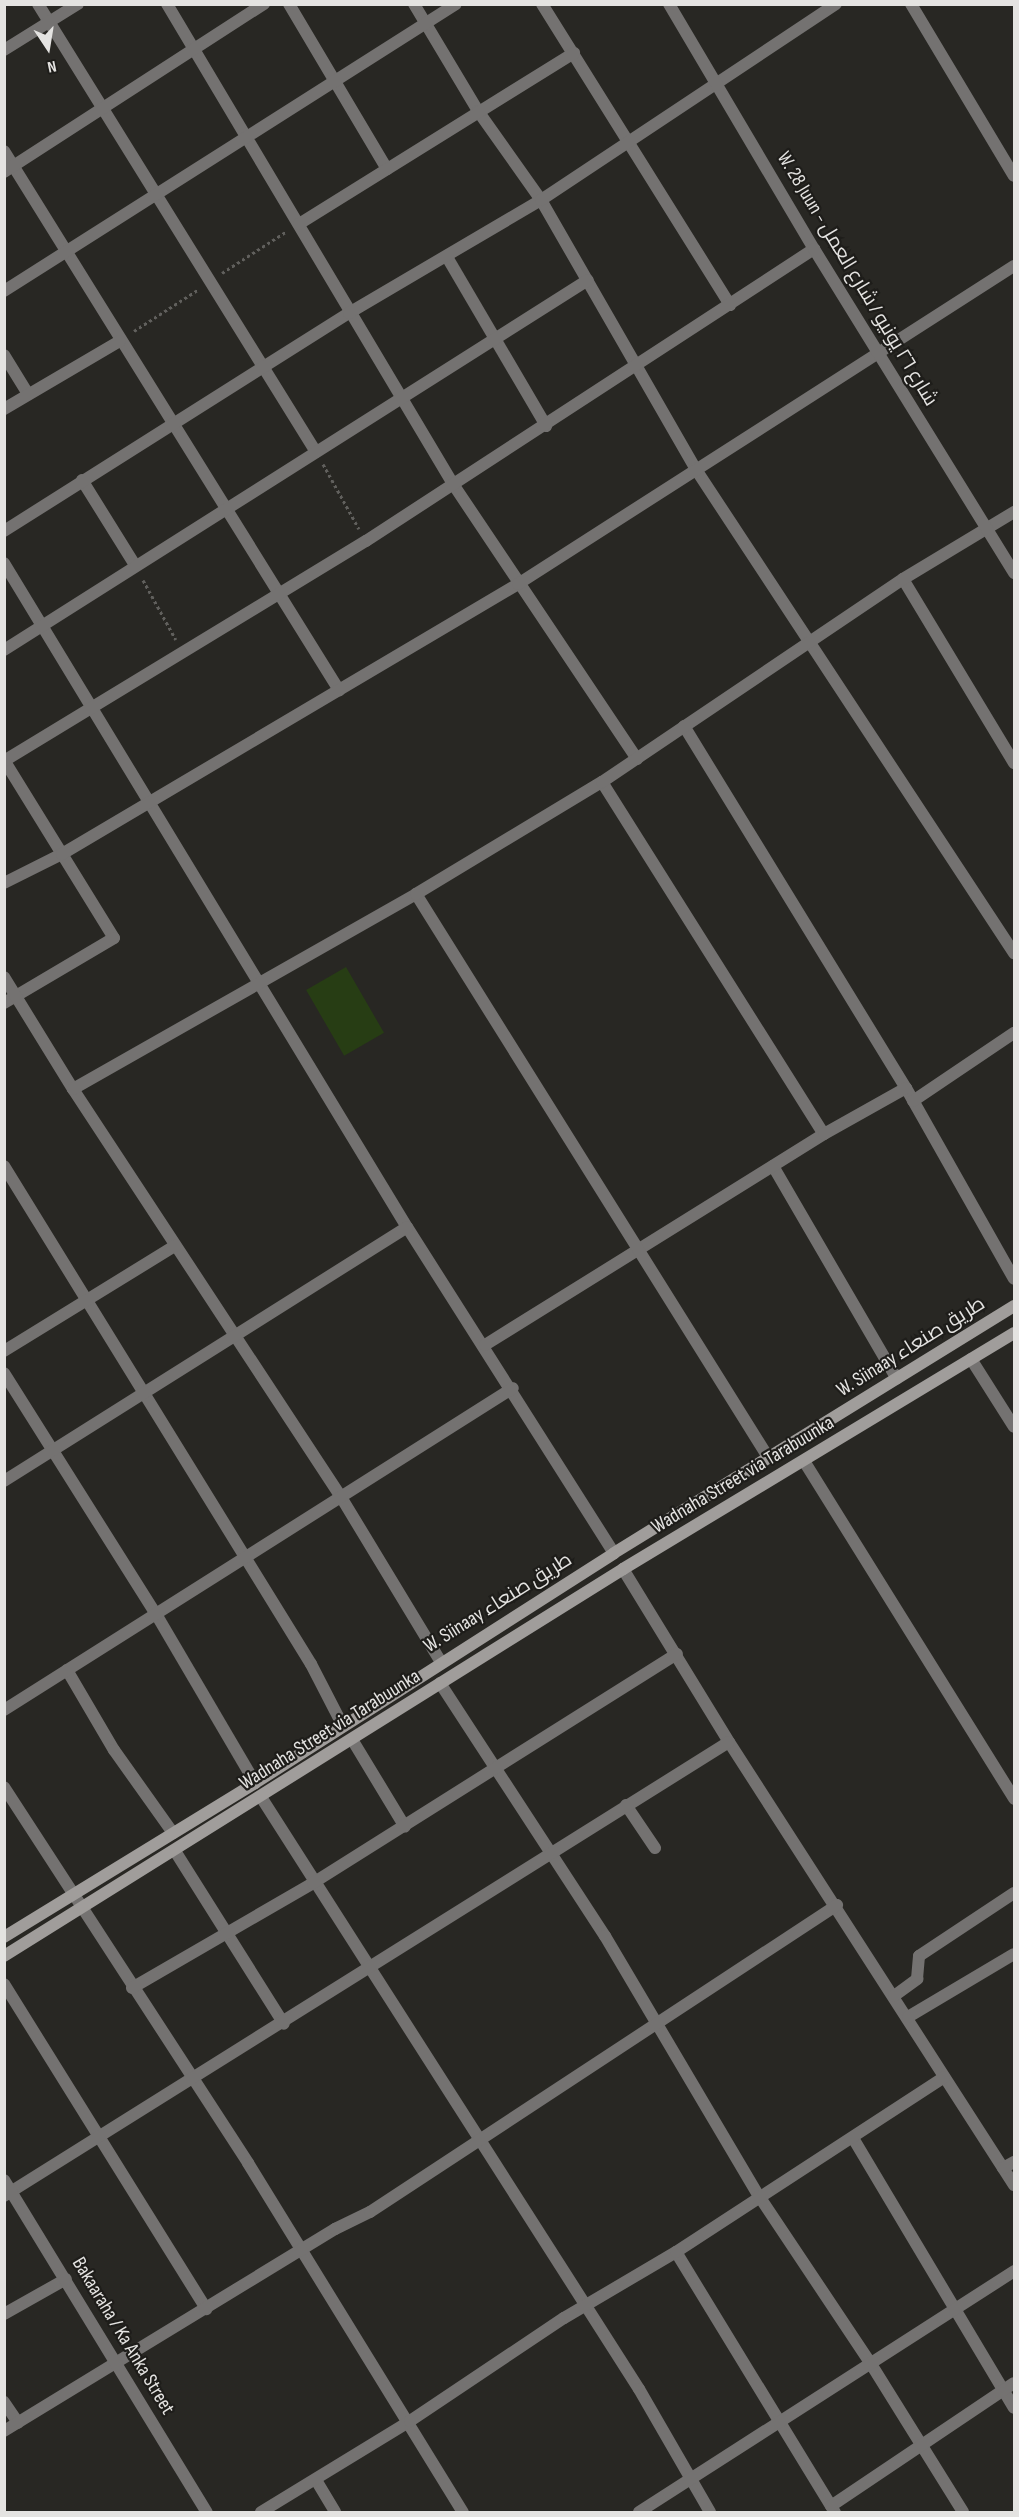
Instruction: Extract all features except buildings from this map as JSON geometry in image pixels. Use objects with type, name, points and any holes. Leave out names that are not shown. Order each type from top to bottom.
[{"type":"main road","name":"W. Siinaay طريق صنعاء","points":[[4,1937],[255,1783],[614,1553],[1014,1306]]},
{"type":"main road","name":"Wadnaha Street via Tarabuunka","points":[[4,1956],[353,1741],[623,1569],[1014,1333]]},
{"type":"street","points":[[38,4],[262,369],[316,452]]},
{"type":"street","points":[[4,50],[78,4]]},
{"type":"street","points":[[167,4],[349,313],[453,484],[637,759]]},
{"type":"street","points":[[9,169],[104,110],[264,4]]},
{"type":"street","points":[[289,4],[387,169]]},
{"type":"street","points":[[414,4],[478,111],[541,200],[588,280],[634,367],[695,468],[813,641],[1014,952]]},
{"type":"street","points":[[4,291],[156,197],[456,4]]},
{"type":"street","points":[[542,4],[730,305]]},
{"type":"street","name":"W. 28 Juun - شارع ٢٦ يونيو / شارع العمل","points":[[669,4],[718,82],[814,249],[1014,573]]},
{"type":"street","points":[[4,531],[82,480],[175,427],[349,313],[541,200],[836,4]]},
{"type":"street","points":[[911,4],[1014,176]]},
{"type":"street","points":[[298,224],[574,53]]},
{"type":"street","points":[[4,151],[9,169],[66,254],[278,596],[339,690]]},
{"type":"street","points":[[4,1003],[114,938],[5,761],[96,710],[183,653],[366,542],[814,249]]},
{"type":"street","points":[[447,256],[546,426]]},
{"type":"street","points":[[4,883],[62,854],[149,804],[518,584],[695,468],[879,356],[1014,266]]},
{"type":"street","points":[[4,650],[45,627],[135,565],[403,400],[588,280]]},
{"type":"street","points":[[4,409],[120,341]]},
{"type":"street","points":[[4,355],[28,394]]},
{"type":"street","points":[[82,480],[135,565]]},
{"type":"street","points":[[73,1089],[257,982],[416,894],[602,782],[903,579],[1014,512]]},
{"type":"street","points":[[4,564],[96,710],[149,804],[407,1227],[513,1388],[614,1553]]},
{"type":"street","points":[[903,579],[1014,763]]},
{"type":"street","points":[[684,726],[906,1088],[1014,1279]]},
{"type":"street","points":[[602,782],[824,1134]]},
{"type":"street","points":[[416,894],[768,1457]]},
{"type":"street","points":[[4,976],[73,1089],[340,1497],[441,1662]]},
{"type":"street","points":[[913,1101],[1014,1033]]},
{"type":"street","points":[[485,1345],[824,1134],[906,1088]]},
{"type":"street","points":[[4,1166],[88,1301],[141,1393],[245,1557],[343,1726]]},
{"type":"street","points":[[773,1166],[897,1379]]},
{"type":"street","points":[[4,1481],[407,1227]]},
{"type":"street","points":[[4,1351],[175,1246]]},
{"type":"street","points":[[971,1359],[1014,1427]]},
{"type":"street","points":[[4,1373],[156,1614],[255,1783]]},
{"type":"street","points":[[4,1710],[513,1388]]},
{"type":"street","points":[[804,1461],[1014,1799]]},
{"type":"street","points":[[623,1569],[729,1742],[837,1905],[944,2077],[1009,2165],[1014,2185]]},
{"type":"street","points":[[132,1988],[227,1936],[405,1827],[677,1654]]},
{"type":"street","points":[[67,1671],[114,1750],[173,1833]]},
{"type":"street","points":[[441,1683],[657,2022],[759,2196],[871,2364],[963,2512]]},
{"type":"street","points":[[353,1741],[405,1827]]},
{"type":"street","points":[[8,2194],[192,2076],[284,2024],[550,1851],[729,1742]]},
{"type":"street","points":[[4,1786],[84,1907],[132,1988],[192,2076],[410,2421],[461,2512]]},
{"type":"street","points":[[261,1797],[313,1883],[586,2306],[710,2512]]},
{"type":"street","points":[[626,1805],[655,1848]]},
{"type":"street","points":[[175,1851],[284,2024]]},
{"type":"street","points":[[894,1996],[917,1979],[919,1956],[1014,1893]]},
{"type":"street","points":[[4,2431],[206,2308],[370,2212],[478,2138],[837,1905]]},
{"type":"street","points":[[908,2017],[1014,1954]]},
{"type":"street","points":[[4,1984],[206,2308]]},
{"type":"street","points":[[261,2512],[316,2480],[586,2306],[676,2252],[944,2077]]},
{"type":"street","points":[[853,2138],[954,2309],[1009,2387],[1014,2408]]},
{"type":"street","name":"Bakaaraha / Ka Anka Street","points":[[4,2180],[8,2194],[66,2278],[207,2512]]},
{"type":"street","points":[[676,2252],[833,2509],[1009,2387]]},
{"type":"street","points":[[639,2512],[1014,2271]]},
{"type":"street","points":[[4,2314],[66,2278]]},
{"type":"street","points":[[4,2402],[18,2423]]},
{"type":"street","points":[[316,2480],[336,2512]]},
{"type":"path","points":[[120,341],[298,224]]},
{"type":"path","points":[[316,452],[366,542]]},
{"type":"path","points":[[135,565],[183,653]]},
{"type":"green space","points":[[346,967],[384,1033],[344,1056],[306,990]]}]
